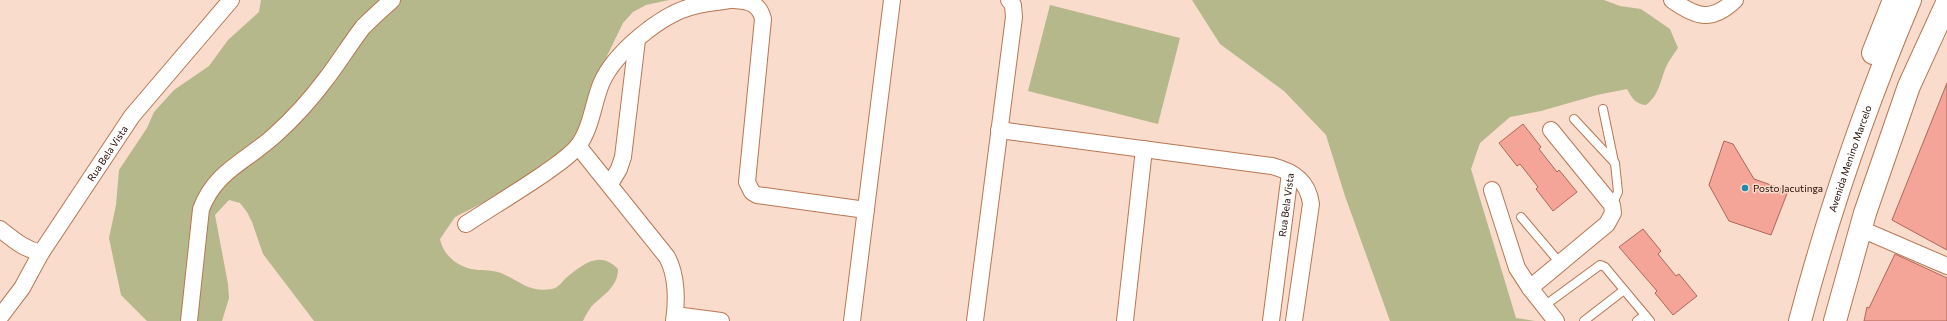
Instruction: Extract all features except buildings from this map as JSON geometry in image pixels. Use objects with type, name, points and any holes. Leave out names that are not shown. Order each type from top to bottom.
[{"type":"main road","name":"Avenida Menino Marcelo","points":[[1785,321],[1806,246],[1851,108],[1894,0]]},
{"type":"main road","name":"Avenida Menino Marcelo","points":[[1800,321],[1819,250],[1873,90],[1910,0]]},
{"type":"main road","points":[[1835,321],[1860,229],[1909,86],[1947,3]]},
{"type":"street","name":"Rua Bela Vista","points":[[0,317],[22,288],[41,253],[132,116],[231,0]]},
{"type":"street","points":[[189,321],[201,209],[206,197],[217,180],[232,167],[275,136],[300,110],[327,78],[341,56],[364,26],[392,0]]},
{"type":"street","points":[[466,224],[544,174],[562,161],[578,146],[586,131],[607,72],[637,40],[658,23],[676,12],[693,6],[730,0]]},
{"type":"street","points":[[734,0],[747,1],[756,5],[761,10],[763,19],[747,182],[748,187],[757,195],[866,210]]},
{"type":"street","points":[[852,321],[892,0]]},
{"type":"street","points":[[975,321],[1014,17],[1013,5],[1009,0]]},
{"type":"street","points":[[1672,0],[1685,9],[1706,16],[1724,10],[1735,0]]},
{"type":"street","points":[[610,184],[619,169],[623,158],[637,40]]},
{"type":"street","points":[[999,130],[1272,166],[1290,173]]},
{"type":"street","points":[[1530,288],[1607,224],[1613,213],[1612,206],[1551,130]]},
{"type":"street","points":[[578,146],[667,257],[672,266],[674,280],[674,318],[721,321]]},
{"type":"street","points":[[1125,321],[1144,149]]},
{"type":"street","name":"Rua Bela Vista","points":[[1271,321],[1290,173],[1305,184],[1309,192],[1311,204],[1294,321]]},
{"type":"street","points":[[1492,190],[1517,268],[1530,288],[1556,321]]},
{"type":"street","points":[[0,229],[24,248],[41,253]]},
{"type":"street","points":[[1860,229],[1947,266]]},
{"type":"lane","points":[[1603,109],[1615,163],[1618,192],[1612,206]]},
{"type":"lane","points":[[1574,119],[1615,163]]},
{"type":"lane","points":[[1521,217],[1560,263]]},
{"type":"lane","points":[[1544,306],[1600,265],[1605,267],[1648,318],[1637,321]]},
{"type":"lane","points":[[1584,321],[1624,290]]},
{"type":"green space","points":[[261,0],[669,0],[646,5],[633,12],[623,23],[607,56],[605,73],[592,117],[571,144],[518,185],[455,217],[440,239],[447,254],[460,265],[471,269],[501,273],[525,286],[544,290],[552,289],[560,285],[566,278],[579,268],[592,261],[605,260],[611,263],[618,269],[615,281],[609,291],[591,307],[583,321],[314,321],[263,254],[247,212],[240,203],[229,200],[215,215],[228,284],[229,298],[222,321],[147,321],[121,295],[109,238],[116,205],[119,170],[147,128],[154,112],[174,90],[209,66],[228,40],[259,12]]},
{"type":"green space","points":[[1192,0],[1604,0],[1620,6],[1641,9],[1670,29],[1678,48],[1667,64],[1657,92],[1651,101],[1646,105],[1634,100],[1627,89],[1597,95],[1541,111],[1510,117],[1480,143],[1471,169],[1516,318],[1535,321],[1390,321],[1345,196],[1326,135],[1284,91],[1220,44]]},
{"type":"green space","points":[[1050,5],[1180,38],[1158,124],[1028,91]]},
{"type":"place","name":"Posto Jacutinga","points":[[1745,188]]}]
